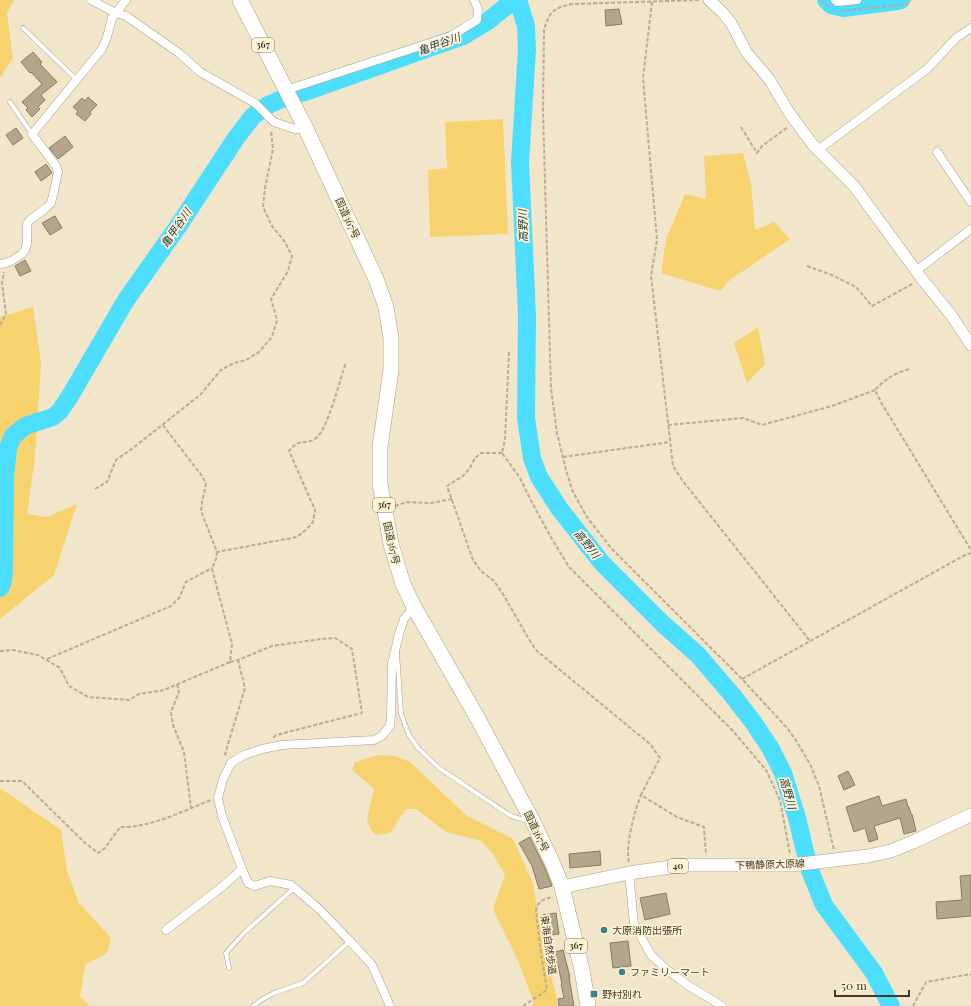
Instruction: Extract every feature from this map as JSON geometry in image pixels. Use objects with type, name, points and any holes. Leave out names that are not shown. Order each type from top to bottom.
[{"type":"highway","name":"国道367号","points":[[240,0],[306,129],[376,279],[386,307],[391,338],[391,370],[380,447],[380,484],[391,544],[403,584],[414,607],[477,717],[533,822],[552,862],[562,888],[582,970],[588,1006]]},
{"type":"main road","name":"下鴨静原大原線","points":[[562,888],[629,873],[685,865],[794,865],[868,856],[891,851],[971,814]]},
{"type":"street","points":[[90,0],[116,13],[126,16],[179,52],[200,72],[255,103],[274,122],[295,129],[306,129]]},
{"type":"street","points":[[3,264],[22,254],[25,250],[27,243],[27,224],[51,203],[54,191],[58,172],[56,166],[32,134],[102,49],[112,18],[126,0]]},
{"type":"street","points":[[289,97],[451,36],[476,20],[478,9],[474,0]]},
{"type":"street","points":[[709,0],[731,23],[746,54],[769,79],[792,117],[813,145],[854,186],[919,275],[951,315],[971,345]]},
{"type":"street","points":[[835,0],[837,2],[857,0]]},
{"type":"street","points":[[818,150],[927,69],[956,38],[971,28]]},
{"type":"street","points":[[937,152],[971,202]]},
{"type":"street","points":[[919,275],[971,229]]},
{"type":"street","points":[[390,1006],[372,965],[318,908],[291,885],[270,881],[255,886],[248,883],[222,816],[218,798],[223,779],[231,763],[244,755],[262,749],[282,745],[374,740],[382,736],[390,726],[392,664],[397,643],[404,619],[414,607]]},
{"type":"street","points":[[166,930],[223,886],[242,869]]},
{"type":"street","points":[[629,873],[634,924],[651,956],[688,986],[722,1006]]},
{"type":"lane","points":[[23,28],[76,79]]},
{"type":"lane","points":[[10,102],[32,134]]},
{"type":"lane","points":[[397,643],[402,714],[409,735],[418,748],[439,768],[511,816],[533,822]]},
{"type":"lane","points":[[229,968],[226,953],[243,934],[294,888]]},
{"type":"lane","points":[[253,1006],[274,993],[303,983],[350,941]]},
{"type":"path","points":[[705,0],[573,4],[561,6],[548,18],[544,30],[543,112],[551,388],[558,433],[566,470],[573,492],[587,517],[611,548],[742,679],[797,742],[810,764],[819,786],[834,860]]},
{"type":"path","points":[[821,0],[833,10]]},
{"type":"path","points":[[838,11],[843,12],[907,4],[911,0]]},
{"type":"path","points":[[652,2],[643,78],[658,240],[651,276],[673,466],[682,480],[810,641]]},
{"type":"path","points":[[95,489],[107,482],[116,460],[200,395],[221,370],[234,363],[246,360],[259,352],[272,337],[277,320],[271,299],[288,271],[292,256],[285,242],[272,226],[263,207],[265,188],[273,149],[272,132],[266,114]]},
{"type":"path","points":[[741,127],[757,153],[762,146],[788,128],[792,117]]},
{"type":"path","points":[[0,325],[6,314],[2,283],[3,264]]},
{"type":"path","points":[[807,266],[832,275],[856,287],[872,306],[919,275]]},
{"type":"path","points":[[509,352],[505,439],[502,453],[520,478],[548,533],[569,567],[733,731],[766,770],[780,800],[794,865]]},
{"type":"path","points":[[217,552],[297,536],[307,529],[313,522],[315,510],[289,450],[292,446],[299,442],[317,438],[323,430],[346,362]]},
{"type":"path","points":[[668,425],[743,418],[762,425],[832,406],[875,390],[882,382],[895,374],[909,369]]},
{"type":"path","points":[[875,390],[882,404],[971,550]]},
{"type":"path","points":[[162,424],[202,476],[206,484],[201,511],[217,552],[212,569],[232,644],[230,662]]},
{"type":"path","points":[[563,457],[670,442]]},
{"type":"path","points":[[502,453],[481,453],[475,458],[464,476],[447,486],[473,560],[481,571],[494,581],[537,651],[650,744],[660,758],[636,807],[629,839],[628,858]]},
{"type":"path","points":[[385,510],[407,502],[431,503],[452,499]]},
{"type":"path","points":[[742,679],[971,553]]},
{"type":"path","points":[[46,660],[171,606],[178,598],[186,582],[212,569]]},
{"type":"path","points":[[0,651],[13,650],[38,655],[60,668],[69,686],[88,696],[130,700],[138,694],[164,690],[272,646],[335,638],[352,649],[362,713],[276,735],[262,749]]},
{"type":"path","points":[[231,763],[225,754],[245,688],[238,660]]},
{"type":"path","points":[[177,684],[179,692],[171,712],[173,725],[184,752],[192,808]]},
{"type":"path","points":[[0,781],[22,781],[84,842],[98,853],[105,848],[120,827],[127,828],[154,822],[218,798]]},
{"type":"path","points":[[641,795],[677,817],[704,827],[707,865]]},
{"type":"path","name":"東海自然歩道","points":[[522,1006],[547,989],[543,973],[536,910],[538,904],[544,899],[555,896],[562,888]]},
{"type":"path","points":[[913,1006],[926,982],[971,974]]},
{"type":"shaded area","points":[[0,0],[14,0],[7,13],[13,58],[0,78]]},
{"type":"shaded area","points":[[503,119],[508,234],[430,237],[428,170],[447,168],[445,122]]},
{"type":"shaded area","points":[[743,153],[751,184],[755,230],[774,222],[790,239],[730,280],[720,291],[661,273],[666,239],[685,194],[706,199],[704,156]]},
{"type":"shaded area","points":[[33,307],[41,363],[35,457],[27,514],[47,517],[77,504],[54,575],[0,619],[0,317]]},
{"type":"shaded area","points":[[758,327],[765,364],[747,383],[734,343]]},
{"type":"shaded area","points":[[378,755],[395,756],[410,762],[467,816],[513,839],[533,883],[544,949],[556,995],[557,1006],[532,1006],[534,1003],[519,963],[493,909],[505,875],[493,854],[481,841],[446,832],[416,809],[406,809],[390,833],[376,835],[370,829],[367,819],[374,789],[352,770],[355,762]]},
{"type":"shaded area","points":[[0,788],[61,830],[67,871],[79,903],[111,938],[107,953],[85,965],[80,997],[90,1006],[0,1006]]},
{"type":"building","points":[[619,9],[622,24],[606,26],[605,10]]},
{"type":"building","points":[[33,52],[42,62],[40,64],[57,82],[41,95],[45,100],[38,107],[40,109],[32,117],[26,110],[28,108],[22,102],[42,84],[21,62]]},
{"type":"building","points":[[88,97],[97,105],[90,112],[91,114],[85,121],[76,114],[78,111],[73,107],[82,98],[85,101]]},
{"type":"building","points":[[16,128],[23,138],[13,145],[6,135]]},
{"type":"building","points":[[65,136],[73,147],[58,159],[49,148]]},
{"type":"building","points":[[46,164],[52,173],[41,181],[35,172]]},
{"type":"building","points":[[55,216],[62,228],[50,235],[42,223]]},
{"type":"building","points":[[25,260],[31,271],[20,276],[15,266]]},
{"type":"building","points":[[848,771],[855,785],[844,790],[838,776]]},
{"type":"building","points":[[879,796],[882,806],[906,799],[912,814],[916,831],[904,834],[900,818],[874,826],[878,839],[869,842],[865,828],[854,832],[846,807]]},
{"type":"building","points":[[530,837],[552,886],[539,889],[532,866],[519,843]]},
{"type":"building","points":[[600,851],[601,865],[570,868],[569,854]]},
{"type":"building","points":[[971,875],[971,916],[937,919],[936,902],[962,900],[960,876]]},
{"type":"building","points":[[666,893],[670,914],[645,920],[640,898]]},
{"type":"building","points":[[556,913],[559,934],[545,936],[542,915]]},
{"type":"building","points":[[628,941],[631,966],[613,968],[610,943]]},
{"type":"building","points":[[563,950],[570,977],[574,1006],[559,1006],[558,999],[564,998],[558,965],[550,967],[546,954]]},
{"type":"waterway","name":"亀甲谷川","points":[[0,588],[3,581],[4,570],[5,476],[8,448],[13,436],[25,426],[53,417],[60,411],[126,300],[179,225],[236,138],[253,116],[268,105],[282,99],[463,36],[488,21],[514,0]]},
{"type":"waterway","name":"高野川","points":[[518,0],[526,26],[527,49],[520,162],[527,315],[526,418],[532,458],[539,477],[559,508],[602,563],[663,624],[698,655],[733,696],[771,749],[783,773],[797,818],[809,868],[824,905],[874,973],[891,1006]]},
{"type":"waterway","points":[[826,0],[831,5],[843,8],[901,0]]},
{"type":"place","name":"大原消防出張所","points":[[604,930]]},
{"type":"place","name":"ファミリーマート","points":[[622,972]]},
{"type":"place","name":"野村別れ","points":[[594,994]]}]
